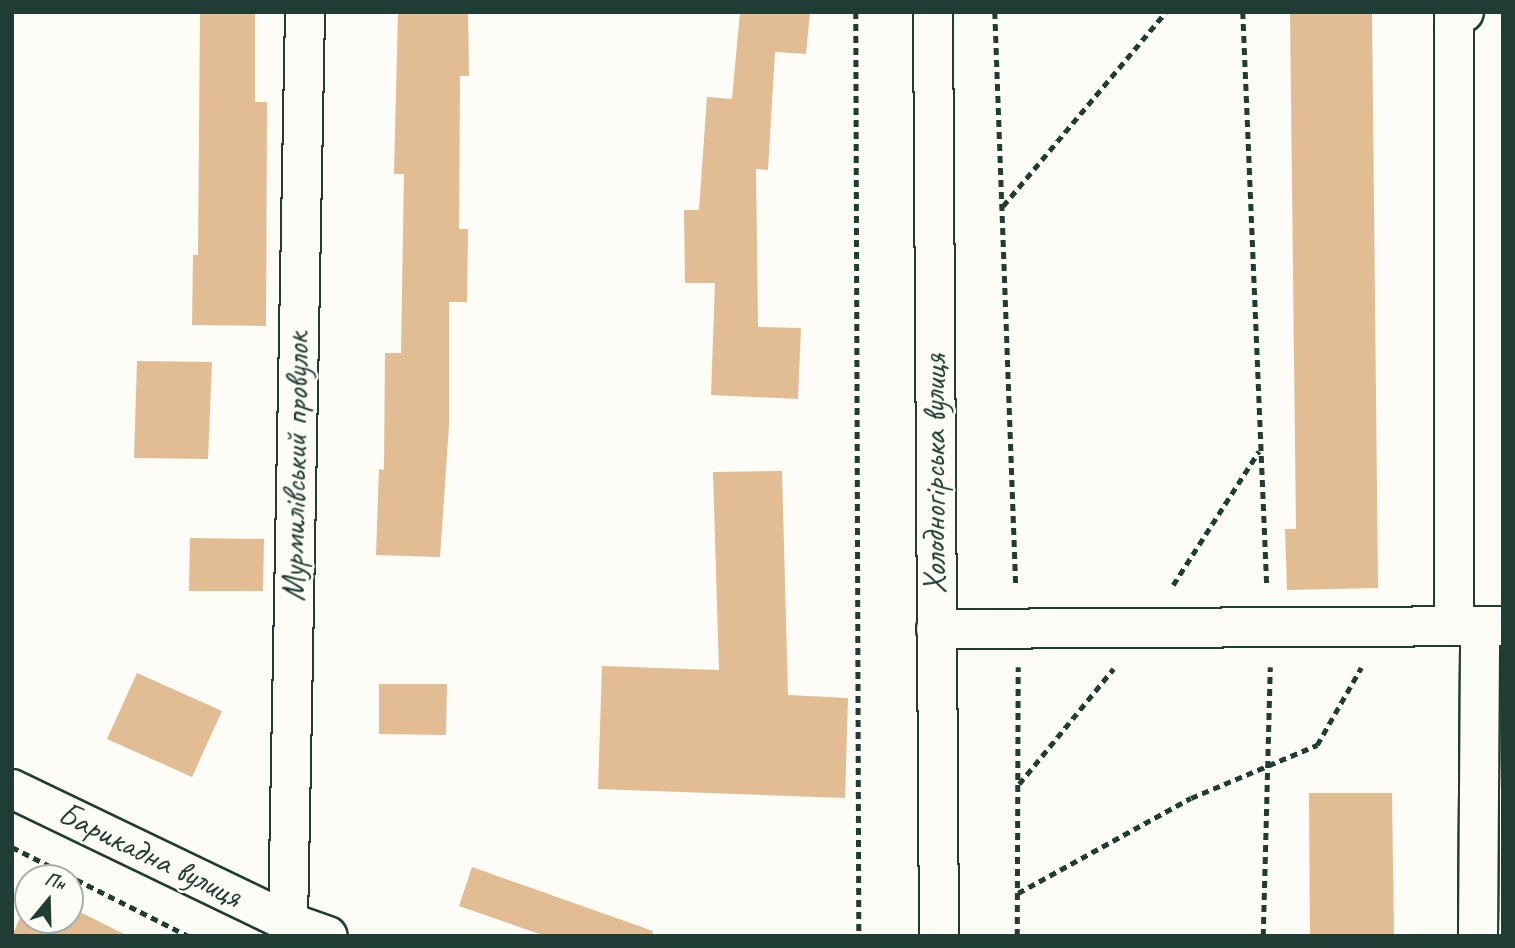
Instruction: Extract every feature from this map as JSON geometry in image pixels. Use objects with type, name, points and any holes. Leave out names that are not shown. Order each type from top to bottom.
[{"type":"street","name":"Мурмилівський провулок","points":[[283,929],[305,12]]},
{"type":"street","name":"Холодногірська вулиця","points":[[933,12],[939,936]]},
{"type":"street","points":[[1464,12],[1454,13],[1479,626],[1478,936]]},
{"type":"street","points":[[936,629],[1479,626]]},
{"type":"street","name":"Барикадна вулиця","points":[[12,789],[283,929],[328,936]]},
{"type":"path","points":[[856,12],[859,936]]},
{"type":"path","points":[[995,12],[1017,628],[1017,936]]},
{"type":"path","points":[[1002,207],[1166,12]]},
{"type":"path","points":[[1243,12],[1265,577]]},
{"type":"path","points":[[1018,785],[1146,628],[1260,450]]},
{"type":"path","points":[[1263,936],[1271,627]]},
{"type":"path","points":[[1018,893],[1191,798],[1317,745],[1385,627]]},
{"type":"path","points":[[12,847],[188,936]]},
{"type":"building","points":[[200,12],[255,12],[255,102],[267,102],[266,326],[192,325],[193,255],[198,255]]},
{"type":"building","points":[[398,12],[468,12],[469,76],[460,76],[459,229],[468,229],[467,302],[449,302],[449,426],[440,557],[376,555],[379,469],[384,470],[385,353],[401,353],[404,174],[394,174]]},
{"type":"building","points":[[740,12],[810,12],[806,54],[775,52],[768,170],[756,169],[758,327],[801,328],[798,399],[711,395],[715,283],[685,283],[684,210],[699,210],[707,97],[732,99]]},
{"type":"building","points":[[1290,12],[1372,12],[1378,588],[1287,590],[1285,529],[1296,529]]},
{"type":"building","points":[[137,361],[212,362],[208,459],[134,458]]},
{"type":"building","points":[[782,471],[788,695],[848,698],[845,798],[598,789],[602,666],[719,670],[713,472]]},
{"type":"building","points":[[190,538],[264,539],[263,591],[189,591]]},
{"type":"building","points":[[137,673],[222,711],[192,777],[107,739]]},
{"type":"building","points":[[379,684],[447,684],[446,735],[379,734]]},
{"type":"building","points":[[1309,793],[1392,793],[1394,936],[1310,936]]},
{"type":"building","points":[[472,867],[653,931],[652,936],[545,936],[459,906]]},
{"type":"building","points":[[84,914],[128,936],[12,936],[14,931],[14,934],[84,934]]}]
